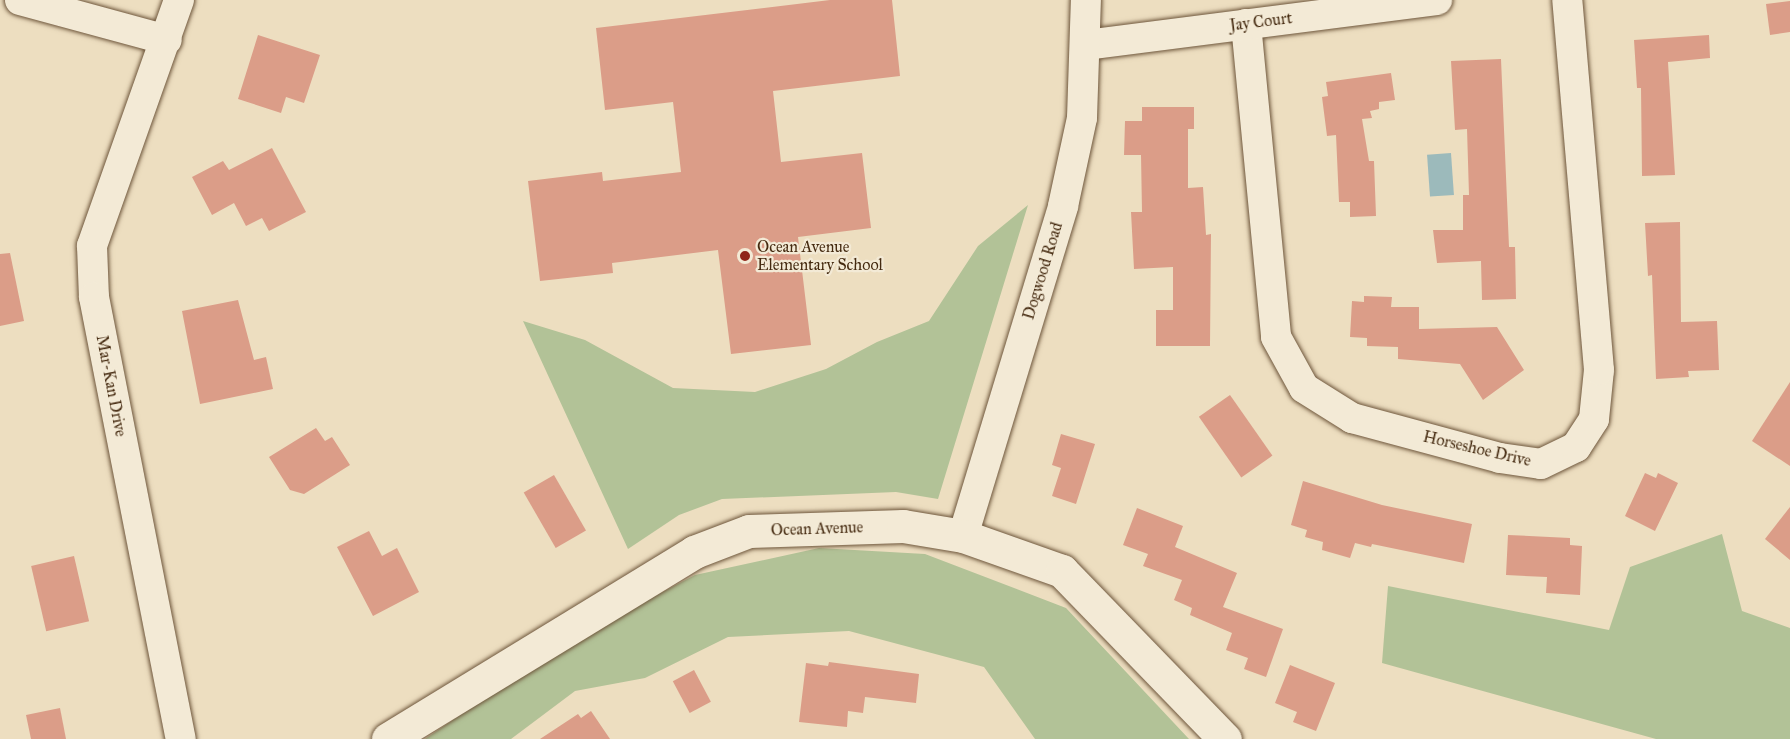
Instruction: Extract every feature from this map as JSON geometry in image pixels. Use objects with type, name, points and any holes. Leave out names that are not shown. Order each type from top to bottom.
[{"type":"main road","name":"Ocean Avenue","points":[[388,739],[694,552],[749,531],[903,526],[963,536],[1062,571],[1226,739]]},
{"type":"street","points":[[20,0],[167,40]]},
{"type":"street","name":"Mar-Kan Drive","points":[[179,0],[167,40],[92,246],[94,297],[182,739]]},
{"type":"street","name":"Dogwood Road","points":[[963,536],[1063,206],[1082,118],[1086,0]]},
{"type":"street","name":"Jay Court","points":[[1086,45],[1437,0]]},
{"type":"street","name":"Horseshoe Drive","points":[[1246,24],[1276,337],[1304,388],[1352,418],[1500,458],[1541,464],[1576,447],[1594,419],[1599,370],[1567,0]]},
{"type":"green space","points":[[1028,205],[938,499],[896,492],[722,499],[679,515],[628,549],[523,321],[585,340],[673,388],[755,392],[826,369],[877,342],[929,321],[978,246]]},
{"type":"green space","points":[[1722,534],[1742,611],[1790,628],[1790,739],[1656,739],[1382,663],[1388,586],[1609,630],[1630,567]]},
{"type":"green space","points":[[819,548],[925,554],[1066,608],[1189,739],[1035,739],[984,667],[849,631],[728,637],[645,678],[575,691],[511,739],[425,739],[571,640],[695,575]]},
{"type":"water","points":[[1451,153],[1454,195],[1430,197],[1427,155]]},
{"type":"building","points":[[830,0],[892,0],[900,76],[773,91],[781,162],[862,153],[871,228],[798,237],[811,345],[731,354],[718,250],[612,263],[613,273],[540,281],[528,181],[602,172],[603,181],[681,172],[673,102],[605,110],[596,28]]},
{"type":"building","points":[[1790,1],[1790,32],[1770,35],[1766,4]]},
{"type":"building","points":[[258,35],[320,55],[304,103],[286,97],[281,113],[238,99]]},
{"type":"building","points":[[1709,35],[1710,58],[1668,62],[1675,175],[1642,176],[1641,88],[1637,88],[1634,40]]},
{"type":"building","points":[[1501,59],[1509,247],[1515,247],[1516,299],[1482,300],[1481,261],[1437,263],[1433,230],[1463,230],[1463,195],[1469,195],[1467,129],[1455,130],[1451,61]]},
{"type":"building","points":[[1391,73],[1395,100],[1379,102],[1379,109],[1370,111],[1372,118],[1362,119],[1369,161],[1374,161],[1376,216],[1350,217],[1350,202],[1339,202],[1336,135],[1327,136],[1322,97],[1328,96],[1326,82]]},
{"type":"building","points":[[1142,107],[1194,107],[1194,129],[1188,129],[1188,188],[1203,187],[1206,235],[1211,234],[1210,346],[1156,346],[1156,310],[1173,310],[1173,267],[1134,269],[1131,212],[1142,212],[1141,155],[1124,155],[1125,121],[1142,121]]},
{"type":"building","points":[[272,148],[306,212],[269,231],[262,218],[246,226],[234,203],[212,215],[192,177],[223,161],[229,170]]},
{"type":"building","points":[[1680,222],[1681,322],[1717,321],[1719,370],[1688,371],[1689,377],[1656,379],[1652,275],[1648,276],[1645,223]]},
{"type":"building","points":[[10,253],[24,321],[0,326],[0,254]]},
{"type":"building","points":[[1364,296],[1392,297],[1391,307],[1419,307],[1419,329],[1497,327],[1524,370],[1483,400],[1460,364],[1398,359],[1398,347],[1367,346],[1367,338],[1350,337],[1352,301],[1364,302]]},
{"type":"building","points":[[238,300],[254,360],[266,357],[273,389],[200,404],[182,311]]},
{"type":"building","points":[[1790,382],[1790,466],[1752,441]]},
{"type":"building","points":[[1230,395],[1272,456],[1241,477],[1199,417]]},
{"type":"building","points":[[316,428],[325,441],[332,437],[350,465],[304,494],[290,490],[269,457]]},
{"type":"building","points":[[1061,434],[1095,444],[1076,504],[1052,496],[1061,468],[1052,465]]},
{"type":"building","points":[[1645,473],[1656,478],[1658,473],[1678,483],[1655,531],[1625,516]]},
{"type":"building","points":[[554,475],[586,530],[556,548],[524,492]]},
{"type":"building","points":[[1303,481],[1382,505],[1472,524],[1464,563],[1372,544],[1371,547],[1355,543],[1350,558],[1322,550],[1323,542],[1305,537],[1307,530],[1291,525]]},
{"type":"building","points":[[1790,507],[1790,560],[1765,539]]},
{"type":"building","points":[[1137,508],[1183,526],[1175,547],[1237,573],[1223,607],[1283,629],[1266,677],[1244,669],[1248,658],[1226,650],[1232,633],[1190,615],[1192,608],[1174,600],[1182,580],[1143,566],[1148,554],[1123,545]]},
{"type":"building","points":[[369,531],[382,556],[397,548],[419,592],[373,616],[337,547]]},
{"type":"building","points":[[1508,535],[1570,538],[1570,545],[1582,546],[1580,595],[1546,593],[1547,577],[1506,575]]},
{"type":"building","points":[[74,556],[89,621],[46,631],[31,566]]},
{"type":"building","points":[[829,662],[919,674],[916,703],[865,697],[863,713],[848,711],[847,727],[799,722],[806,663],[828,666]]},
{"type":"building","points":[[1290,665],[1335,683],[1316,731],[1293,722],[1297,712],[1275,703]]},
{"type":"building","points":[[694,670],[711,702],[690,713],[673,681]]},
{"type":"building","points":[[60,708],[66,739],[31,739],[26,715]]},
{"type":"building","points":[[591,711],[610,739],[540,739],[578,714],[581,718]]},
{"type":"place","name":"Ocean Avenue Elementary School","points":[[745,256]]}]
